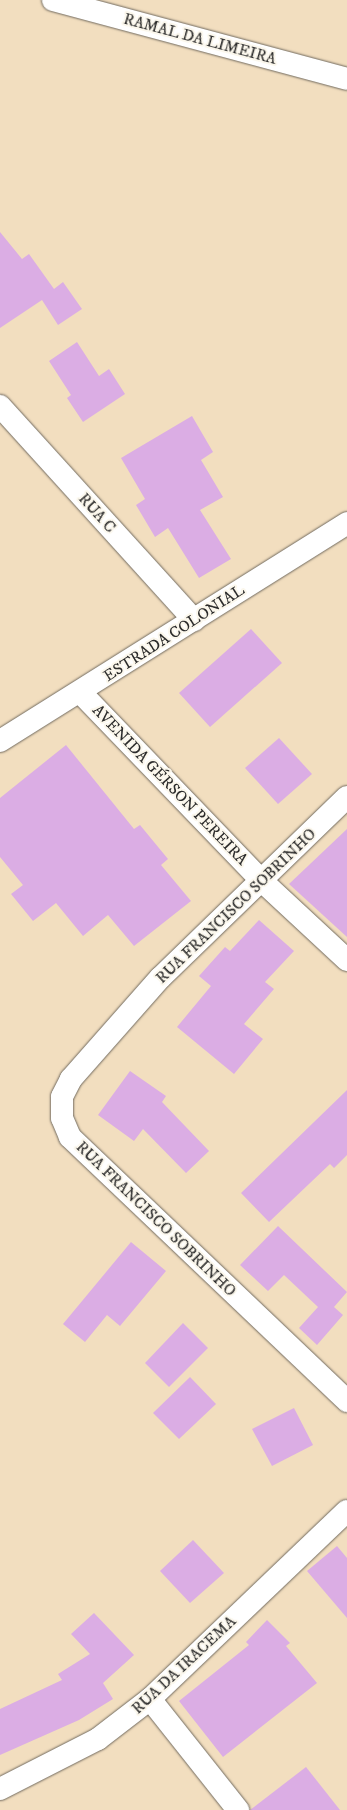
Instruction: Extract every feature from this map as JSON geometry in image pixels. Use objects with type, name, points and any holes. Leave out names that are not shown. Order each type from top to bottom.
[{"type":"street","name":"RAMAL DA LIMEIRA","points":[[53,0],[347,78]]},
{"type":"street","name":"RUA C","points":[[0,406],[194,620]]},
{"type":"street","name":"ESTRADA COLONIAL","points":[[0,742],[81,693],[347,523]]},
{"type":"street","name":"AVENIDA GÉRSON PEREIRA","points":[[81,693],[263,882],[347,960]]},
{"type":"street","name":"RUA FRANCISCO SOBRINHO","points":[[347,797],[263,882],[160,978],[71,1079],[62,1097],[62,1118],[70,1138],[347,1401]]},
{"type":"street","name":"RUA DA IRACEMA","points":[[0,1789],[98,1739],[150,1699],[347,1511]]},
{"type":"street","points":[[150,1699],[238,1810]]},
{"type":"building","points":[[0,232],[22,259],[29,254],[54,289],[63,282],[82,309],[58,325],[42,300],[0,328]]},
{"type":"building","points":[[77,342],[99,376],[109,369],[125,394],[83,422],[67,398],[71,395],[49,361]]},
{"type":"building","points":[[192,416],[213,452],[201,460],[223,497],[200,510],[231,559],[199,578],[168,528],[155,537],[136,505],[145,499],[121,458]]},
{"type":"building","points":[[251,629],[282,663],[210,727],[179,693]]},
{"type":"building","points":[[279,738],[312,774],[278,804],[245,768]]},
{"type":"building","points":[[66,745],[134,829],[140,825],[168,859],[161,865],[191,901],[134,946],[108,915],[83,936],[56,903],[33,921],[11,894],[23,885],[0,857],[0,798]]},
{"type":"building","points":[[347,829],[347,937],[289,884]]},
{"type":"building","points":[[259,920],[294,951],[265,982],[274,989],[244,1024],[263,1039],[234,1074],[177,1027],[211,986],[199,976],[225,947],[230,951]]},
{"type":"building","points":[[130,1071],[166,1096],[162,1102],[209,1151],[186,1173],[143,1129],[134,1141],[98,1115]]},
{"type":"building","points":[[347,1090],[347,1155],[334,1168],[330,1164],[269,1222],[241,1193]]},
{"type":"building","points":[[278,1226],[347,1292],[334,1307],[343,1315],[317,1345],[299,1328],[318,1307],[284,1275],[268,1291],[240,1265]]},
{"type":"building","points":[[131,1242],[166,1271],[120,1326],[107,1315],[85,1342],[63,1324]]},
{"type":"building","points":[[183,1323],[208,1348],[169,1387],[145,1363]]},
{"type":"building","points":[[190,1377],[216,1404],[179,1439],[153,1413]]},
{"type":"building","points":[[294,1408],[313,1445],[272,1466],[252,1429]]},
{"type":"building","points":[[193,1540],[224,1573],[190,1603],[160,1571]]},
{"type":"building","points":[[337,1546],[347,1558],[347,1618],[307,1571]]},
{"type":"building","points":[[94,1613],[134,1655],[103,1683],[113,1699],[79,1720],[0,1755],[0,1709],[62,1680],[58,1674],[90,1654],[71,1634]]},
{"type":"building","points":[[267,1620],[290,1643],[286,1646],[317,1683],[223,1757],[179,1701],[249,1645],[246,1642]]},
{"type":"building","points":[[306,1767],[340,1810],[250,1810]]}]
